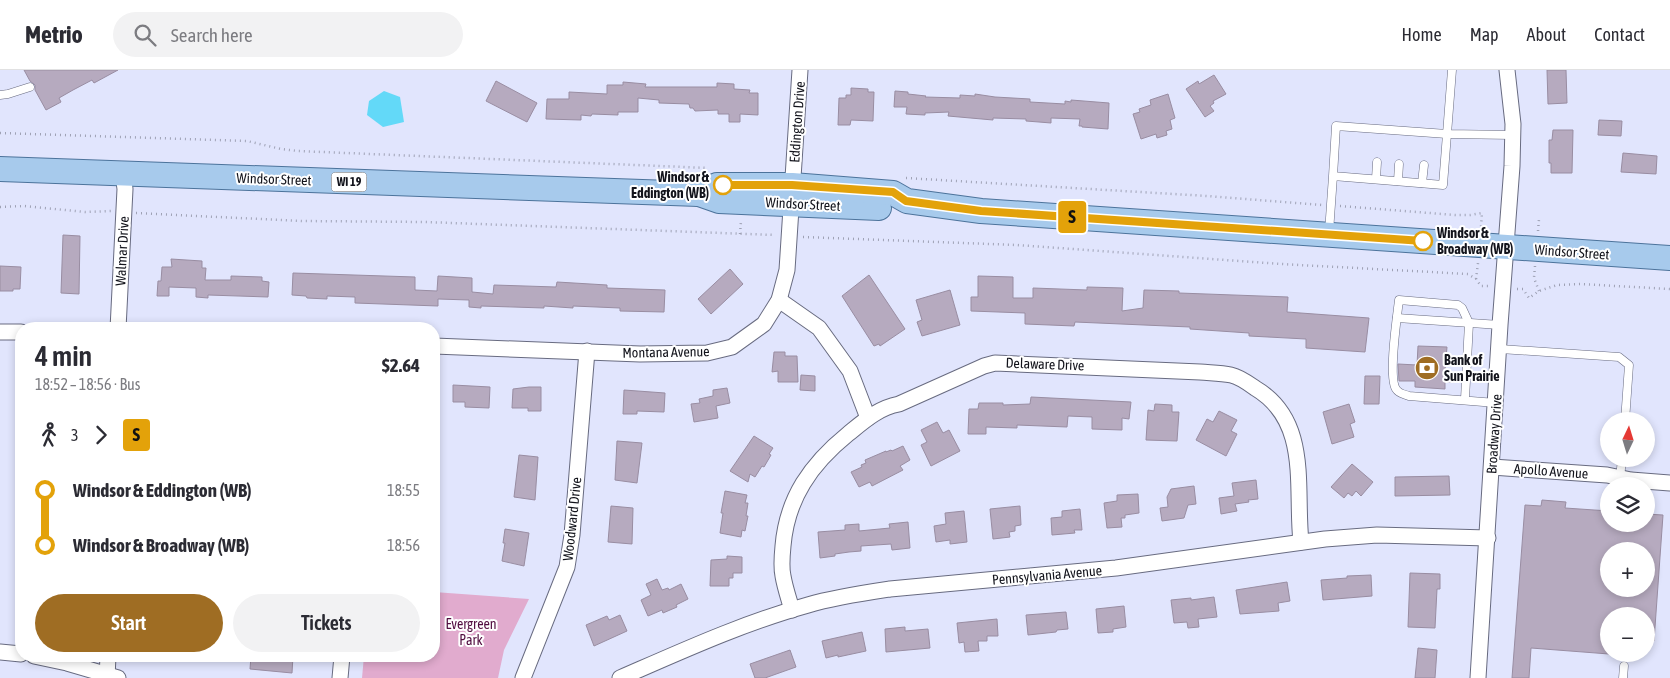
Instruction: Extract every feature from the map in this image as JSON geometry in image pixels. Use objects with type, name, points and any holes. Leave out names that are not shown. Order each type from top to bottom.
[{"type":"main road","name":"Windsor Street","points":[[0,169],[699,194],[717,185],[791,195],[893,192],[906,201],[981,211],[1670,258]]},
{"type":"street","name":"Eddington Drive","points":[[791,195],[800,70]]},
{"type":"street","name":"Broadway Drive","points":[[1478,678],[1500,349],[1500,324],[1512,166],[1513,135],[1507,70]]},
{"type":"street","name":"Walmar Drive","points":[[118,322],[126,189],[123,174]]},
{"type":"street","name":"Montana Avenue","points":[[440,346],[687,354],[707,353],[732,347],[764,324],[779,300],[787,270],[791,195]]},
{"type":"street","points":[[779,300],[820,328],[850,371],[868,418]]},
{"type":"street","points":[[0,332],[15,332]]},
{"type":"street","name":"Woodward Drive","points":[[523,678],[567,567],[572,535],[587,351]]},
{"type":"street","name":"Delaware Drive","points":[[792,610],[782,575],[782,558],[787,519],[799,490],[811,470],[829,450],[868,418],[885,407],[899,404],[976,369],[995,363],[1106,367],[1233,376],[1264,393],[1275,403],[1290,426],[1296,446],[1301,542]]},
{"type":"street","name":"Apollo Avenue","points":[[1492,467],[1616,477]]},
{"type":"street","name":"Apollo Avenue","points":[[1655,481],[1670,482]]},
{"type":"street","name":"Pennsylvania Avenue","points":[[620,678],[712,637],[792,610],[820,602],[890,589],[1116,568],[1301,542],[1377,536],[1488,538]]},
{"type":"street","points":[[0,652],[15,653]]},
{"type":"street","points":[[61,662],[111,677],[109,662]]},
{"type":"street","points":[[340,678],[341,662]]},
{"type":"lane","points":[[1333,176],[1443,185],[1452,70]]},
{"type":"lane","points":[[0,95],[30,87]]},
{"type":"lane","points":[[1329,234],[1336,126],[1447,134],[1513,135]]},
{"type":"lane","points":[[1379,138],[1380,129]]},
{"type":"lane","points":[[1401,140],[1402,131]]},
{"type":"lane","points":[[1426,142],[1427,132]]},
{"type":"lane","points":[[1376,179],[1377,162]]},
{"type":"lane","points":[[1398,181],[1399,164]]},
{"type":"lane","points":[[1422,183],[1424,165]]},
{"type":"lane","points":[[1465,399],[1469,324],[1462,308],[1458,305],[1399,300],[1392,376],[1400,394],[1496,403]]},
{"type":"lane","points":[[1397,318],[1469,324],[1500,324]]},
{"type":"lane","points":[[1500,349],[1619,357],[1629,364],[1626,412]]},
{"type":"lane","points":[[1623,678],[1624,666]]},
{"type":"path","points":[[0,207],[24,206],[85,212],[124,211],[139,214],[301,221],[425,222],[728,234],[789,234],[1017,245],[1281,264],[1468,274],[1476,279],[1480,286],[1523,289],[1529,298],[1539,291],[1557,285],[1580,284],[1670,289]]},
{"type":"green space","name":"Evergreen Park","points":[[440,592],[529,599],[504,650],[498,678],[362,678],[363,662],[440,662]]},
{"type":"water","points":[[384,91],[400,97],[404,122],[383,127],[367,115],[369,101]]},
{"type":"building","points":[[24,70],[118,70],[94,83],[92,80],[73,90],[59,98],[61,102],[46,110],[35,90],[35,85],[30,81]]},
{"type":"building","points":[[1547,70],[1566,70],[1567,103],[1548,104]]},
{"type":"building","points":[[1214,75],[1226,94],[1213,101],[1214,103],[1210,106],[1214,111],[1205,117],[1186,89],[1198,81],[1199,84]]},
{"type":"building","points":[[496,81],[537,103],[527,122],[486,101]]},
{"type":"building","points":[[623,82],[646,84],[645,87],[717,87],[717,83],[734,84],[734,89],[750,90],[749,93],[758,93],[758,115],[740,114],[740,122],[729,122],[729,114],[718,114],[718,110],[695,111],[693,108],[690,108],[689,104],[659,103],[659,100],[638,98],[638,112],[618,112],[618,115],[581,115],[581,120],[546,119],[547,99],[569,99],[569,92],[607,94],[607,85],[623,85]]},
{"type":"building","points":[[851,88],[868,89],[868,92],[874,92],[873,121],[851,120],[850,125],[838,125],[839,98],[846,98],[846,95],[851,95]]},
{"type":"building","points":[[895,91],[908,92],[908,94],[925,97],[960,98],[960,95],[975,96],[975,94],[1030,99],[1030,102],[1065,104],[1065,101],[1071,102],[1071,100],[1109,103],[1108,129],[1079,126],[1080,119],[1051,118],[1051,123],[1026,121],[1026,119],[993,118],[993,120],[948,116],[949,112],[925,113],[925,115],[906,114],[907,107],[894,107]]},
{"type":"building","points":[[1168,94],[1175,118],[1170,120],[1172,129],[1166,131],[1167,135],[1157,138],[1156,134],[1141,139],[1133,114],[1140,112],[1139,109],[1151,105],[1150,100]]},
{"type":"building","points":[[1599,120],[1622,121],[1621,136],[1598,135]]},
{"type":"building","points":[[1553,130],[1573,130],[1572,173],[1551,173],[1549,140],[1552,140]]},
{"type":"building","points":[[1623,153],[1657,156],[1656,174],[1621,172]]},
{"type":"building","points":[[63,235],[80,236],[79,294],[61,293]]},
{"type":"building","points":[[171,259],[202,261],[202,268],[206,268],[205,280],[231,280],[231,276],[262,277],[262,281],[269,282],[268,297],[208,295],[208,298],[196,297],[196,288],[169,287],[169,296],[157,296],[158,281],[161,281],[162,267],[172,267]]},
{"type":"building","points":[[0,266],[21,267],[20,289],[0,291]]},
{"type":"building","points":[[730,269],[743,284],[711,314],[698,299]]},
{"type":"building","points":[[293,273],[415,277],[415,290],[437,291],[438,276],[472,278],[472,292],[493,294],[494,285],[556,287],[557,282],[607,285],[607,288],[665,290],[664,312],[620,311],[620,308],[573,306],[573,308],[544,306],[544,308],[481,306],[481,308],[469,307],[469,300],[438,299],[438,306],[355,303],[355,297],[327,296],[327,299],[307,298],[306,296],[292,295]]},
{"type":"building","points":[[869,275],[905,329],[880,346],[879,344],[874,346],[842,296]]},
{"type":"building","points":[[978,276],[1013,277],[1013,298],[1033,298],[1033,288],[1087,290],[1087,287],[1123,288],[1122,311],[1143,308],[1144,290],[1288,297],[1287,312],[1369,318],[1365,352],[1306,348],[1306,339],[1249,336],[1249,333],[1190,329],[1190,327],[1075,322],[1074,326],[1025,324],[1025,313],[971,311],[971,297],[978,297]]},
{"type":"building","points":[[950,290],[960,325],[922,336],[917,322],[922,320],[916,300]]},
{"type":"building","points":[[1418,346],[1447,347],[1445,370],[1451,371],[1451,382],[1445,382],[1445,389],[1415,387],[1415,381],[1399,381],[1398,364],[1417,365]]},
{"type":"building","points":[[774,352],[785,352],[785,356],[797,356],[798,382],[778,382],[778,371],[772,372]]},
{"type":"building","points":[[801,375],[815,376],[815,391],[800,390]]},
{"type":"building","points":[[1365,376],[1380,376],[1379,404],[1364,404]]},
{"type":"building","points":[[453,385],[490,387],[489,408],[465,407],[465,402],[453,402]]},
{"type":"building","points":[[541,387],[541,411],[528,411],[528,408],[512,408],[513,389]]},
{"type":"building","points":[[727,388],[730,403],[716,406],[718,418],[694,422],[691,404],[700,403],[699,399],[713,396],[713,390]]},
{"type":"building","points":[[624,390],[665,393],[664,412],[637,411],[637,414],[623,414]]},
{"type":"building","points":[[1031,397],[1131,402],[1129,419],[1122,418],[1122,430],[1092,429],[1092,417],[1068,416],[1067,427],[1017,425],[1017,428],[986,427],[986,434],[968,434],[969,409],[978,409],[979,403],[1003,403],[1003,405],[1030,404]]},
{"type":"building","points":[[1155,404],[1172,405],[1172,412],[1179,412],[1177,441],[1146,440],[1148,410],[1154,411]]},
{"type":"building","points":[[1349,404],[1355,422],[1350,424],[1354,437],[1332,444],[1323,412]]},
{"type":"building","points":[[1219,411],[1237,420],[1231,431],[1237,434],[1226,456],[1196,440],[1207,419],[1213,422]]},
{"type":"building","points":[[937,422],[943,433],[949,430],[960,451],[931,466],[921,445],[927,442],[921,430]]},
{"type":"building","points":[[754,436],[773,448],[764,467],[762,466],[755,477],[750,474],[748,482],[730,471]]},
{"type":"building","points":[[617,441],[642,443],[637,483],[615,480]]},
{"type":"building","points":[[903,446],[910,460],[900,466],[903,470],[872,486],[870,482],[859,487],[851,472],[862,467],[861,465],[866,463],[865,460]]},
{"type":"building","points":[[519,455],[538,457],[535,500],[514,497]]},
{"type":"building","points":[[1352,464],[1373,482],[1361,496],[1356,491],[1352,496],[1348,493],[1344,498],[1331,487]]},
{"type":"building","points":[[1449,476],[1450,495],[1395,496],[1395,477]]},
{"type":"building","points":[[1256,480],[1258,499],[1235,504],[1237,511],[1221,514],[1219,498],[1234,496],[1232,483]]},
{"type":"building","points":[[1194,486],[1196,504],[1188,505],[1184,518],[1162,521],[1160,508],[1168,507],[1167,497],[1171,489]]},
{"type":"building","points":[[725,491],[747,495],[745,503],[748,503],[746,516],[748,516],[745,531],[742,530],[741,537],[720,533]]},
{"type":"building","points":[[1138,494],[1139,513],[1125,515],[1125,518],[1121,518],[1122,527],[1107,528],[1104,503],[1117,501],[1117,495]]},
{"type":"building","points":[[1542,500],[1566,502],[1565,508],[1600,510],[1600,532],[1655,532],[1655,515],[1663,515],[1655,627],[1655,607],[1600,607],[1600,653],[1531,648],[1529,678],[1512,678],[1525,505],[1541,506]]},
{"type":"building","points":[[611,506],[633,508],[632,544],[608,542]]},
{"type":"building","points":[[1020,506],[1021,525],[1015,526],[1015,531],[1009,532],[1010,537],[993,539],[990,509]]},
{"type":"building","points":[[1080,509],[1082,530],[1074,530],[1075,533],[1052,535],[1051,518],[1062,517],[1062,511]]},
{"type":"building","points":[[964,511],[967,542],[950,544],[950,540],[936,542],[934,526],[946,524],[945,513]]},
{"type":"building","points":[[908,522],[910,548],[892,550],[891,544],[861,546],[861,551],[820,558],[818,532],[845,530],[845,525],[859,524],[859,531],[890,528],[889,524]]},
{"type":"building","points":[[505,529],[529,533],[524,566],[502,561]]},
{"type":"building","points":[[727,556],[742,557],[742,573],[733,573],[733,578],[729,578],[729,586],[710,586],[711,560],[727,559]]},
{"type":"building","points":[[1410,573],[1440,574],[1440,589],[1437,589],[1435,628],[1408,627]]},
{"type":"building","points":[[1371,575],[1372,596],[1323,600],[1321,580]]},
{"type":"building","points":[[657,579],[662,590],[668,588],[669,590],[681,584],[688,599],[676,605],[677,607],[663,613],[662,610],[648,616],[641,600],[651,595],[646,584]]},
{"type":"building","points":[[1287,582],[1290,601],[1278,603],[1279,611],[1240,614],[1236,590]]},
{"type":"building","points":[[1214,597],[1217,617],[1198,619],[1199,627],[1188,628],[1187,622],[1174,623],[1171,600]]},
{"type":"building","points":[[1124,606],[1126,627],[1113,629],[1113,632],[1098,633],[1096,609]]},
{"type":"building","points":[[1066,612],[1068,629],[1028,635],[1026,615]]},
{"type":"building","points":[[620,615],[627,631],[594,646],[586,625],[607,616],[609,620]]},
{"type":"building","points":[[997,619],[998,636],[987,636],[987,641],[978,641],[979,651],[965,652],[964,642],[959,643],[957,623]]},
{"type":"building","points":[[905,627],[905,631],[928,629],[930,648],[886,652],[885,629]]},
{"type":"building","points":[[862,632],[866,651],[826,658],[822,641]]},
{"type":"building","points":[[1418,648],[1437,650],[1435,678],[1415,678]]},
{"type":"building","points":[[790,650],[796,667],[765,678],[755,678],[750,664]]},
{"type":"building","points":[[251,662],[293,662],[292,673],[250,669]]},
{"type":"bus line","name":"S","points":[[723,185],[792,185],[893,192],[906,201],[981,211],[1423,241]]},
{"type":"place","name":"Windsor & Eddington (WB)","points":[[723,185]]},
{"type":"place","name":"Windsor & Broadway (WB)","points":[[1423,241]]},
{"type":"place","name":"Bank of Sun Prairie","points":[[1427,368]]}]
